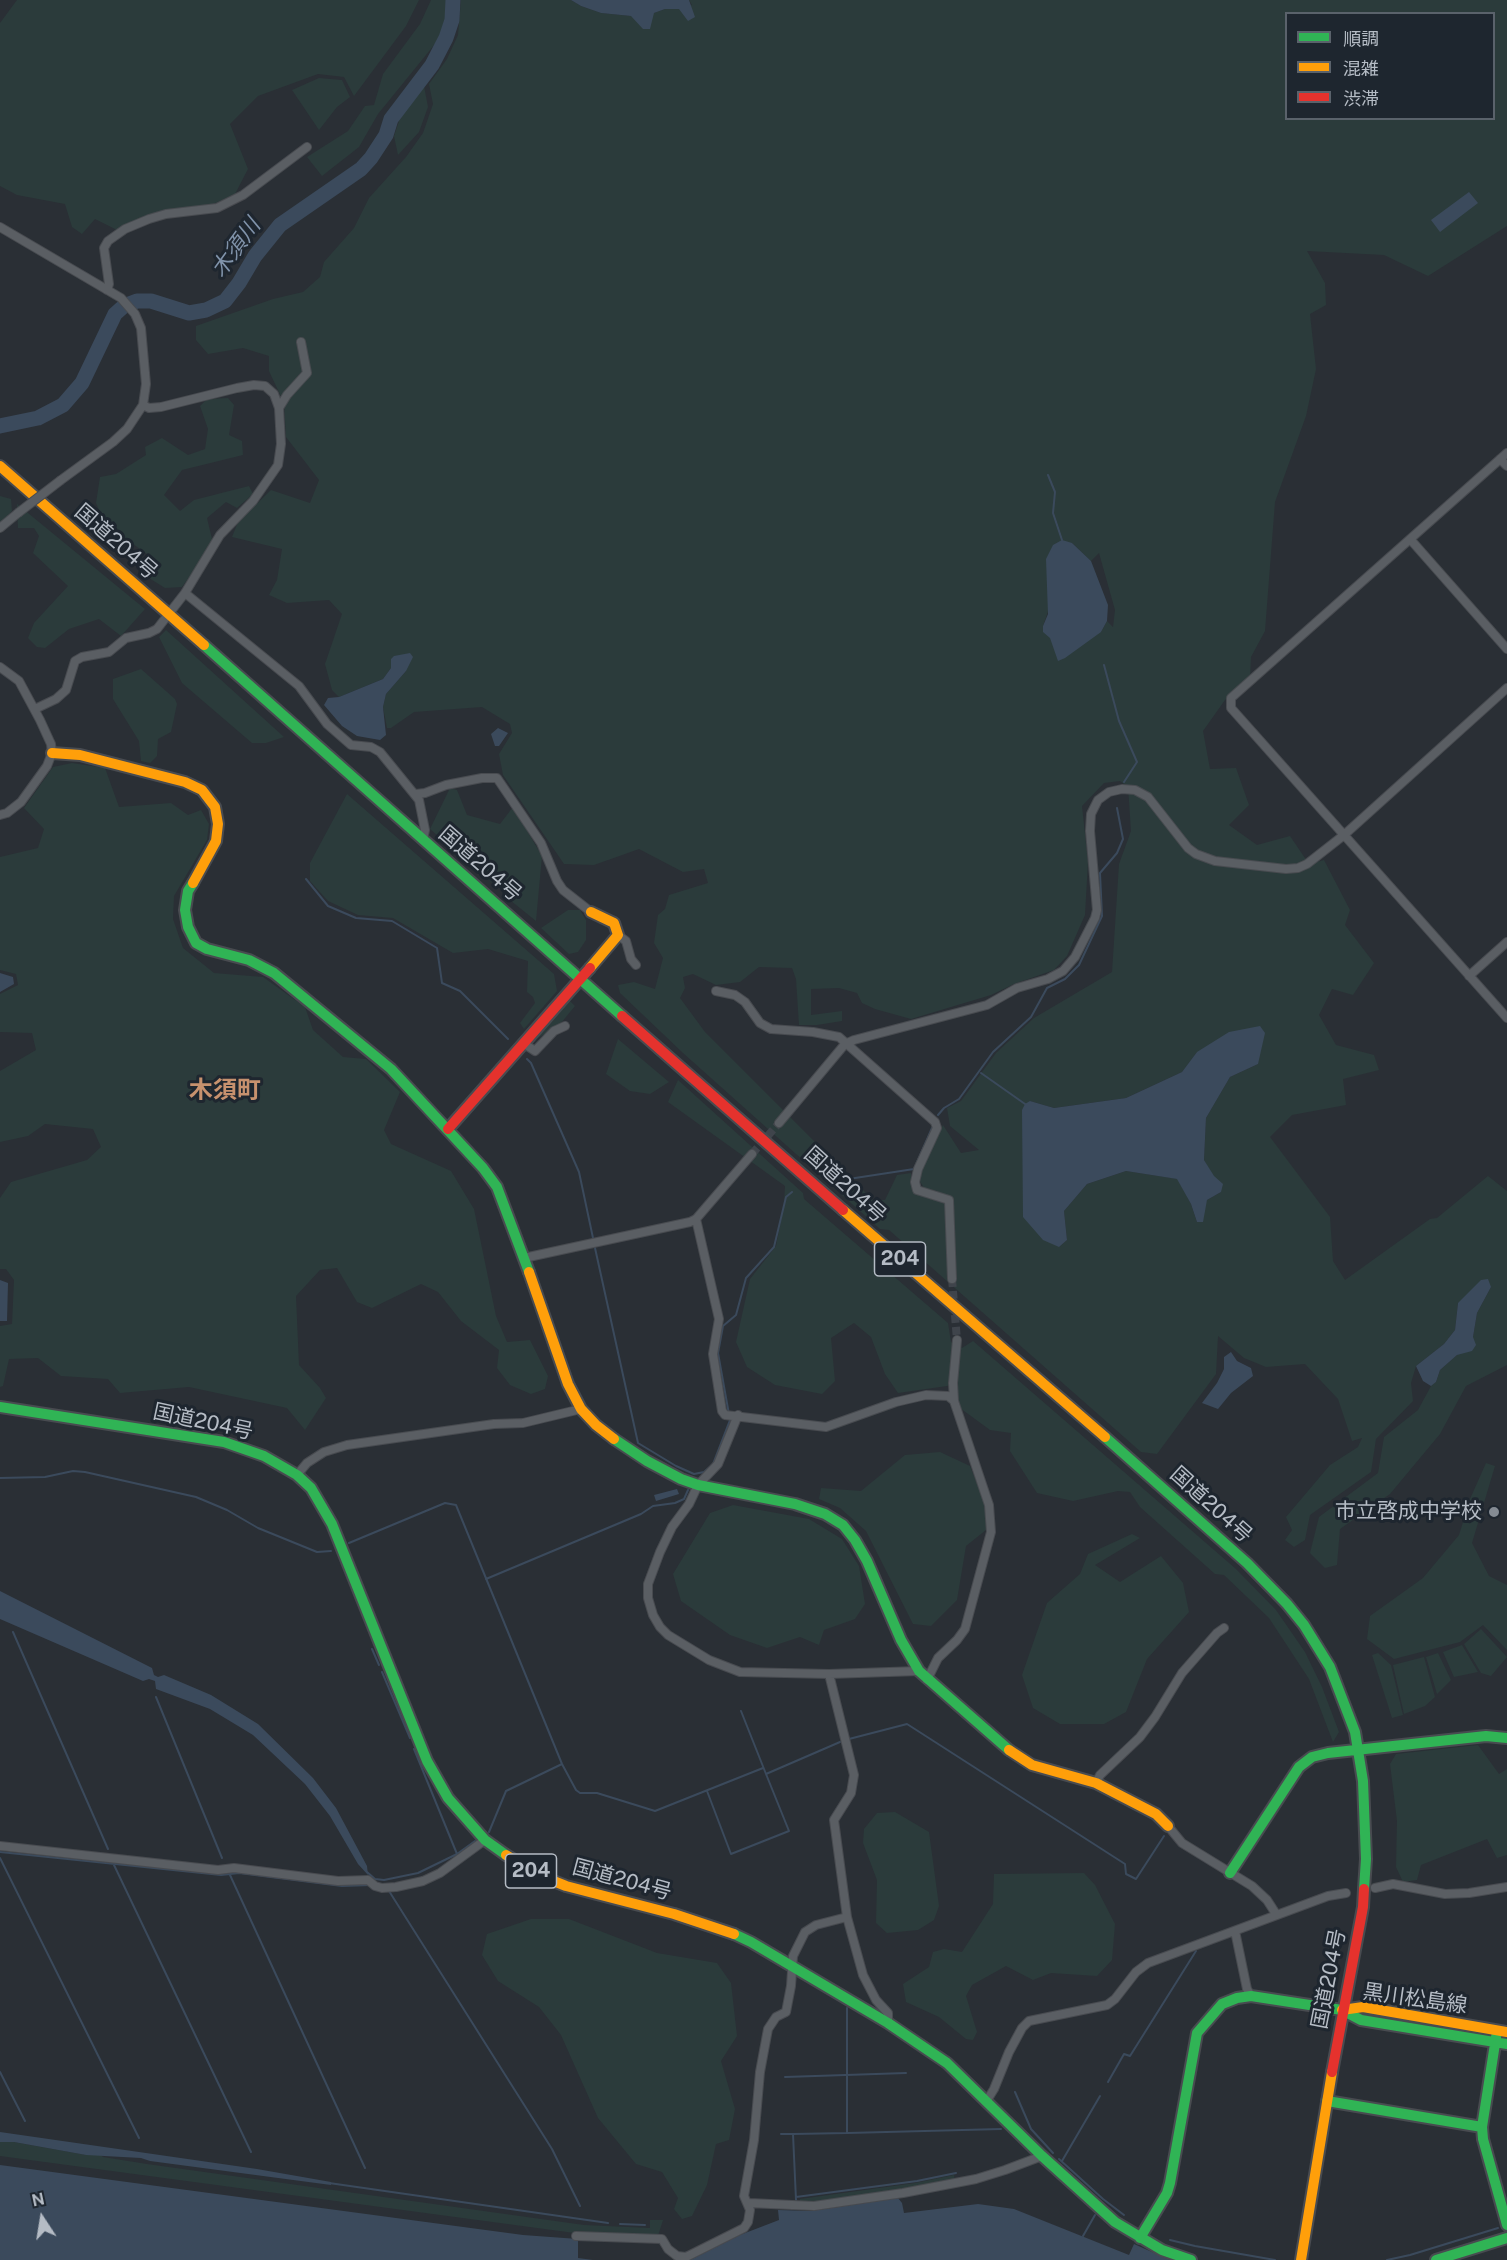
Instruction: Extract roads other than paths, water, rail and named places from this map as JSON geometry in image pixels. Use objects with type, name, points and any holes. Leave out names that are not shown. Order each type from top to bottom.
[{"type":"main road","name":"国道204号","points":[[0,466],[887,1249],[1146,1473],[1267,1583],[1304,1625],[1330,1667],[1348,1712],[1359,1751],[1366,1833],[1366,1881],[1363,1907],[1342,2010],[1301,2260]]},
{"type":"main road","points":[[52,753],[80,755],[185,782],[202,790],[215,807],[218,824],[216,841],[188,891],[185,910],[188,927],[196,943],[207,949],[249,960],[274,974],[392,1069],[483,1168],[497,1187],[568,1384],[581,1409],[596,1425],[647,1461],[698,1485],[795,1504],[825,1514],[843,1525],[867,1561],[901,1640],[919,1671],[927,1680],[1017,1757],[1032,1765],[1096,1783],[1156,1814],[1168,1826]]},
{"type":"main road","points":[[448,1129],[615,941],[618,935],[614,923],[591,912]]},
{"type":"main road","name":"国道204号","points":[[0,1407],[224,1442],[264,1456],[297,1475],[311,1488],[332,1524],[427,1761],[448,1798],[485,1840],[519,1864],[541,1876],[566,1886],[706,1923],[751,1942],[792,1965],[888,2023],[947,2063],[1096,2207],[1140,2238],[1162,2250],[1191,2260]]},
{"type":"main road","points":[[1230,1873],[1306,1760],[1328,1753],[1486,1736],[1507,1738]]},
{"type":"main road","points":[[1140,2238],[1167,2193],[1170,2183],[1197,2033],[1222,2004],[1251,1996]]},
{"type":"main road","name":"黒川松島線","points":[[1251,1996],[1342,2010],[1362,2007],[1500,2035],[1507,2043]]},
{"type":"main road","points":[[1500,2035],[1482,2127],[1507,2225]]},
{"type":"main road","points":[[1327,2101],[1482,2127]]},
{"type":"main road","points":[[1436,2260],[1507,2238]]},
{"type":"street","points":[[108,290],[104,248],[108,241],[125,229],[149,219],[166,214],[217,208],[243,195],[307,147]]},
{"type":"street","points":[[0,227],[121,298],[135,314],[141,328],[145,352],[146,384],[143,405],[127,429],[0,528]]},
{"type":"street","points":[[279,408],[287,395],[307,373],[301,342]]},
{"type":"street","points":[[35,709],[56,699],[66,690],[75,661],[82,657],[109,652],[126,638],[157,629],[186,593],[220,535],[253,501],[278,465],[281,444],[279,408],[274,394],[265,387],[254,385],[198,396],[161,407],[149,408],[143,405]]},
{"type":"street","points":[[1507,453],[1231,698],[1232,708],[1507,1018]]},
{"type":"street","points":[[1500,459],[1507,466]]},
{"type":"street","points":[[1410,539],[1507,649]]},
{"type":"street","points":[[186,593],[299,686],[327,724],[351,744],[371,747],[380,752],[411,792],[425,793],[446,785],[482,778],[497,778],[541,843],[563,890],[591,912]]},
{"type":"street","points":[[0,667],[19,681],[35,709],[51,744],[52,753],[47,766],[21,802],[7,813],[0,815]]},
{"type":"street","points":[[779,1123],[845,1044],[987,1005],[1017,988],[1048,979],[1063,970],[1075,957],[1095,918],[1097,910],[1090,831],[1091,814],[1098,800],[1109,792],[1122,789],[1135,790],[1148,797],[1188,848],[1196,854],[1215,861],[1286,869],[1298,868],[1307,864],[1344,835],[1507,688]]},
{"type":"street","points":[[416,794],[425,830],[423,840]]},
{"type":"street","points":[[618,935],[626,941],[636,966]]},
{"type":"street","points":[[1469,976],[1507,942]]},
{"type":"street","points":[[716,991],[735,995],[745,1002],[760,1023],[771,1029],[813,1032],[839,1037],[935,1122],[937,1128],[918,1169],[915,1182],[917,1190],[926,1194],[943,1196],[949,1200],[952,1279]]},
{"type":"street","points":[[523,1043],[535,1051],[554,1031],[565,1026]]},
{"type":"street","points":[[524,1258],[690,1222],[696,1219],[752,1154]]},
{"type":"street","points":[[696,1219],[719,1319],[713,1354],[722,1411],[732,1415],[826,1427],[896,1402],[926,1395],[948,1396],[954,1401]]},
{"type":"street","points":[[927,1680],[942,1652],[957,1640],[965,1629],[991,1532],[989,1504],[954,1401],[952,1383],[957,1340]]},
{"type":"street","points":[[297,1475],[307,1463],[324,1452],[347,1445],[523,1423],[581,1409]]},
{"type":"street","points":[[732,1415],[718,1464],[698,1485],[689,1504],[668,1535],[648,1584],[648,1598],[660,1628],[709,1660],[740,1672],[829,1674],[919,1671]]},
{"type":"street","points":[[1096,1783],[1100,1775],[1140,1737],[1182,1673],[1224,1628]]},
{"type":"street","points":[[829,1674],[854,1775],[850,1793],[834,1820],[835,1840],[848,1917],[863,1975],[876,2000],[888,2013],[888,2023]]},
{"type":"street","points":[[1168,1826],[1182,1843],[1252,1886],[1267,1900],[1276,1914]]},
{"type":"street","points":[[0,1846],[218,1870],[234,1868],[338,1881],[368,1880],[373,1884],[396,1887],[423,1881],[440,1873],[485,1840]]},
{"type":"street","points":[[1375,1887],[1393,1884],[1445,1894],[1507,1887]]},
{"type":"street","points":[[986,2102],[994,2089],[1009,2052],[1022,2028],[1029,2022],[1107,2005],[1115,1999],[1136,1972],[1148,1963],[1276,1914],[1328,1896],[1346,1893]]},
{"type":"street","points":[[576,2236],[662,2239],[668,2249],[677,2256],[686,2257],[744,2228],[748,2222],[748,2203],[744,2196],[754,2140],[760,2072],[768,2029],[776,2017],[786,2012],[792,1986],[793,1956],[805,1932],[816,1925],[848,1917]]},
{"type":"street","points":[[1235,1931],[1247,1989],[1251,1996]]},
{"type":"street","points":[[748,2203],[814,2206],[903,2193],[976,2179],[1042,2156]]},
{"type":"water","points":[[571,0],[689,0],[695,17],[688,21],[679,9],[665,9],[654,13],[650,29],[643,29],[631,16],[601,13]]},
{"type":"water","points":[[1469,192],[1478,203],[1440,232],[1431,220]]},
{"type":"water","points":[[1062,540],[1072,543],[1091,561],[1108,605],[1107,621],[1101,632],[1058,661],[1050,638],[1043,632],[1043,626],[1048,614],[1046,559],[1053,545]]},
{"type":"water","points":[[410,653],[413,657],[406,671],[386,694],[383,707],[386,735],[380,740],[357,736],[342,726],[324,705],[328,698],[339,697],[383,679],[391,668],[391,659],[394,656]]},
{"type":"water","points":[[498,728],[508,733],[499,746],[495,746],[491,734]]},
{"type":"water","points":[[0,973],[13,977],[14,984],[0,992]]},
{"type":"water","points":[[1260,1026],[1265,1033],[1258,1064],[1230,1077],[1206,1118],[1204,1160],[1214,1176],[1223,1184],[1221,1192],[1207,1200],[1203,1222],[1197,1222],[1191,1204],[1177,1179],[1126,1171],[1087,1184],[1064,1211],[1067,1240],[1059,1247],[1043,1240],[1023,1217],[1022,1110],[1025,1104],[1030,1101],[1054,1108],[1126,1098],[1182,1072],[1197,1052],[1229,1032]]},
{"type":"water","points":[[1488,1279],[1491,1287],[1477,1313],[1473,1337],[1476,1345],[1472,1351],[1457,1355],[1440,1370],[1436,1382],[1431,1386],[1423,1381],[1416,1366],[1444,1344],[1455,1330],[1458,1303],[1481,1280]]},
{"type":"water","points":[[0,1280],[8,1283],[7,1321],[0,1321]]},
{"type":"water","points":[[1231,1352],[1237,1361],[1251,1368],[1253,1376],[1231,1393],[1218,1409],[1202,1403],[1224,1369],[1224,1357]]},
{"type":"water","points":[[677,1489],[679,1494],[656,1501],[654,1495]]},
{"type":"water","points":[[0,1591],[152,1668],[154,1675],[158,1677],[164,1675],[211,1695],[258,1724],[313,1778],[336,1808],[367,1866],[368,1875],[358,1864],[330,1816],[305,1784],[253,1735],[210,1709],[156,1689],[155,1681],[149,1679],[143,1681],[0,1619]]},
{"type":"water","points":[[0,2132],[257,2169],[331,2182],[331,2185],[141,2158],[86,2155],[14,2142],[0,2142]]},
{"type":"water","points":[[0,2165],[523,2235],[578,2239],[578,2258],[593,2260],[0,2260]]},
{"type":"water","points":[[898,2198],[902,2203],[904,2213],[978,2204],[1014,2209],[1129,2255],[1134,2244],[1170,2260],[690,2260],[740,2235],[779,2220],[778,2210],[811,2211]]},
{"type":"waterway","name":"木須川","points":[[0,426],[38,418],[63,405],[82,383],[115,314],[124,306],[137,301],[151,301],[189,313],[206,310],[225,301],[255,256],[280,225],[361,169],[371,158],[386,135],[391,119],[432,65],[446,38],[452,20],[453,0]]},
{"type":"waterway","points":[[1048,475],[1055,492],[1053,513],[1062,540]]},
{"type":"waterway","points":[[1104,665],[1119,721],[1137,762],[1124,782]]},
{"type":"waterway","points":[[938,1115],[944,1108],[959,1099],[993,1052],[1031,1017],[1047,988],[1065,979],[1079,965],[1102,916],[1100,873],[1117,853],[1123,839],[1117,808]]},
{"type":"waterway","points":[[306,879],[328,906],[356,918],[392,921],[437,948],[442,983],[460,991],[508,1039]]},
{"type":"waterway","points":[[527,1059],[531,1063],[579,1172],[593,1238]]},
{"type":"waterway","points":[[981,1073],[1025,1104]]},
{"type":"waterway","points":[[842,1180],[914,1169],[932,1128]]},
{"type":"waterway","points":[[595,1248],[638,1443],[694,1474],[704,1472],[713,1464],[730,1420],[718,1353],[723,1326],[736,1315],[746,1278],[774,1247],[786,1197],[792,1192]]},
{"type":"waterway","points":[[0,1478],[45,1477],[73,1471],[85,1472],[196,1497],[227,1510],[258,1528],[317,1552],[331,1551]]},
{"type":"waterway","points":[[486,1579],[641,1514],[653,1506],[675,1503],[684,1499],[688,1490]]},
{"type":"waterway","points":[[349,1543],[445,1503],[456,1505],[562,1764],[576,1790],[580,1793],[597,1793],[655,1811],[763,1768]]},
{"type":"waterway","points":[[13,1632],[108,1849]]},
{"type":"waterway","points":[[372,1649],[379,1665]]},
{"type":"waterway","points":[[382,1672],[410,1738]]},
{"type":"waterway","points":[[156,1697],[222,1858]]},
{"type":"waterway","points":[[741,1711],[766,1774],[840,1742]]},
{"type":"waterway","points":[[849,1739],[907,1724],[1125,1864],[1126,1874],[1136,1879],[1164,1836]]},
{"type":"waterway","points":[[414,1749],[457,1854]]},
{"type":"waterway","points":[[489,1832],[506,1791],[562,1764]]},
{"type":"waterway","points":[[707,1791],[731,1854],[789,1831],[766,1774]]},
{"type":"waterway","points":[[367,1872],[375,1879],[384,1880],[418,1873],[457,1854],[475,1841]]},
{"type":"waterway","points":[[0,1852],[221,1875],[239,1873],[342,1886],[371,1885]]},
{"type":"waterway","points":[[0,1858],[139,2138]]},
{"type":"waterway","points":[[114,1865],[251,2152]]},
{"type":"waterway","points":[[230,1875],[365,2168]]},
{"type":"waterway","points":[[389,1891],[552,2149],[580,2206]]},
{"type":"waterway","points":[[1108,2082],[1124,2054],[1130,2056],[1196,1951]]},
{"type":"waterway","points":[[796,2200],[793,2134],[847,2133],[847,2008]]},
{"type":"waterway","points":[[0,2072],[25,2121]]},
{"type":"waterway","points":[[785,2077],[906,2073]]},
{"type":"waterway","points":[[1015,2092],[1031,2129],[1053,2153]]},
{"type":"waterway","points":[[1062,2161],[1100,2096]]},
{"type":"waterway","points":[[848,2133],[1001,2129]]},
{"type":"waterway","points":[[781,2134],[793,2134]]},
{"type":"waterway","points":[[1059,2159],[1124,2215]]},
{"type":"waterway","points":[[796,2197],[917,2181],[956,2173]]},
{"type":"waterway","points":[[329,2183],[608,2223]]},
{"type":"waterway","points":[[1083,2236],[1095,2215]]},
{"type":"waterway","points":[[620,2224],[645,2225]]},
{"type":"waterway","points":[[1387,2260],[1498,2228]]},
{"type":"waterway","points":[[1170,2240],[1275,2260]]},
{"type":"tunnel","points":[[752,1154],[779,1123]]},
{"type":"tunnel","points":[[952,1279],[957,1340]]},
{"type":"place","name":"市立啓成中学校","points":[[1494,1512]]},
{"type":"district","name":"木須町","points":[[225,1091]]}]
